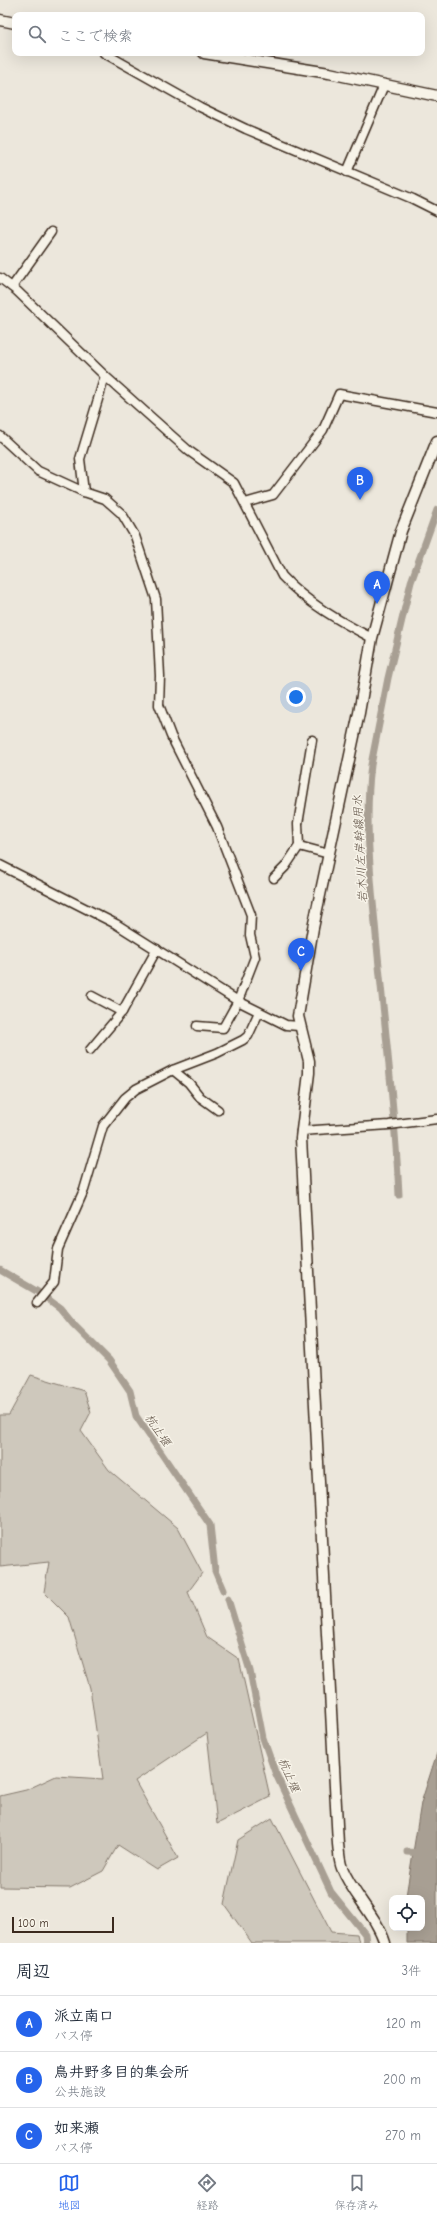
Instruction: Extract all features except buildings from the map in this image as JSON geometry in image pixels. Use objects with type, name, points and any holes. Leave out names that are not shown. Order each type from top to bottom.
[{"type":"street","points":[[0,20],[12,22]]},
{"type":"street","points":[[109,56],[200,107],[246,130],[413,199],[437,211]]},
{"type":"street","points":[[223,56],[322,72],[437,96]]},
{"type":"street","points":[[347,172],[384,84]]},
{"type":"street","points":[[12,287],[51,232]]},
{"type":"street","points":[[0,278],[12,287],[105,376],[189,451],[234,483],[282,576],[305,598],[372,638]]},
{"type":"street","points":[[84,492],[80,459],[105,376]]},
{"type":"street","points":[[245,503],[273,495],[323,430],[340,394],[437,412]]},
{"type":"street","points":[[0,436],[38,471],[84,492],[105,499],[122,514],[129,524],[152,586],[156,599],[160,676],[159,705],[171,736],[217,827],[251,915],[250,934],[255,957],[238,1001],[223,1028],[198,1026]]},
{"type":"street","points":[[385,1943],[372,1914],[347,1879],[341,1866],[338,1844],[301,1131],[309,1073],[309,1061],[299,1026],[301,998],[329,854],[359,713],[372,638],[400,531],[437,441]]},
{"type":"street","points":[[274,878],[285,867],[299,846],[298,824],[312,740]]},
{"type":"street","points":[[299,846],[329,854]]},
{"type":"street","points":[[0,866],[75,901],[157,949],[238,1001],[286,1026],[299,1026]]},
{"type":"street","points":[[90,1050],[122,1012],[157,949]]},
{"type":"street","points":[[92,996],[122,1012]]},
{"type":"street","points":[[37,1303],[54,1282],[58,1249],[84,1190],[103,1126],[125,1098],[136,1089],[173,1070],[217,1053],[243,1040],[248,1036],[259,1012]]},
{"type":"street","points":[[173,1070],[188,1083],[200,1097],[218,1110]]},
{"type":"street","points":[[301,1131],[389,1125],[437,1119]]},
{"type":"shaded area","points":[[31,1375],[84,1391],[91,1412],[81,1431],[109,1470],[178,1528],[202,1573],[188,1592],[207,1637],[239,1659],[270,1797],[217,1824],[207,1733],[135,1781],[178,1858],[157,1870],[118,1845],[103,1871],[70,1888],[0,1887],[0,1796],[26,1790],[56,1776],[103,1779],[90,1688],[69,1617],[44,1592],[49,1562],[0,1567],[0,1415],[9,1415]]},
{"type":"shaded area","points":[[437,1753],[437,1943],[407,1943],[407,1931],[425,1931],[425,1895],[406,1895],[421,1803]]},
{"type":"shaded area","points":[[272,1818],[331,1932],[357,1934],[359,1943],[252,1943],[224,1904],[238,1840]]},
{"type":"waterway","name":"岩木川左岸幹線用水","points":[[399,1195],[392,1097],[370,871],[368,829],[369,786],[371,765],[388,678],[411,582],[437,510]]},
{"type":"waterway","name":"杭止堰","points":[[0,1270],[38,1292]]},
{"type":"waterway","name":"杭止堰","points":[[48,1299],[60,1308],[73,1324],[109,1360],[130,1391],[136,1416],[210,1525],[215,1571],[223,1590]]},
{"type":"waterway","name":"杭止堰","points":[[228,1599],[250,1671],[263,1738],[275,1772],[331,1892],[365,1934],[366,1943]]},
{"type":"waterway","name":"岩木川左岸幹線用水","points":[[407,1852],[437,1854]]},
{"type":"place","name":"鳥井野多目的集会所","points":[[360,500]]},
{"type":"place","name":"派立南口","points":[[377,604]]},
{"type":"place","name":"如来瀬","points":[[301,971]]}]
